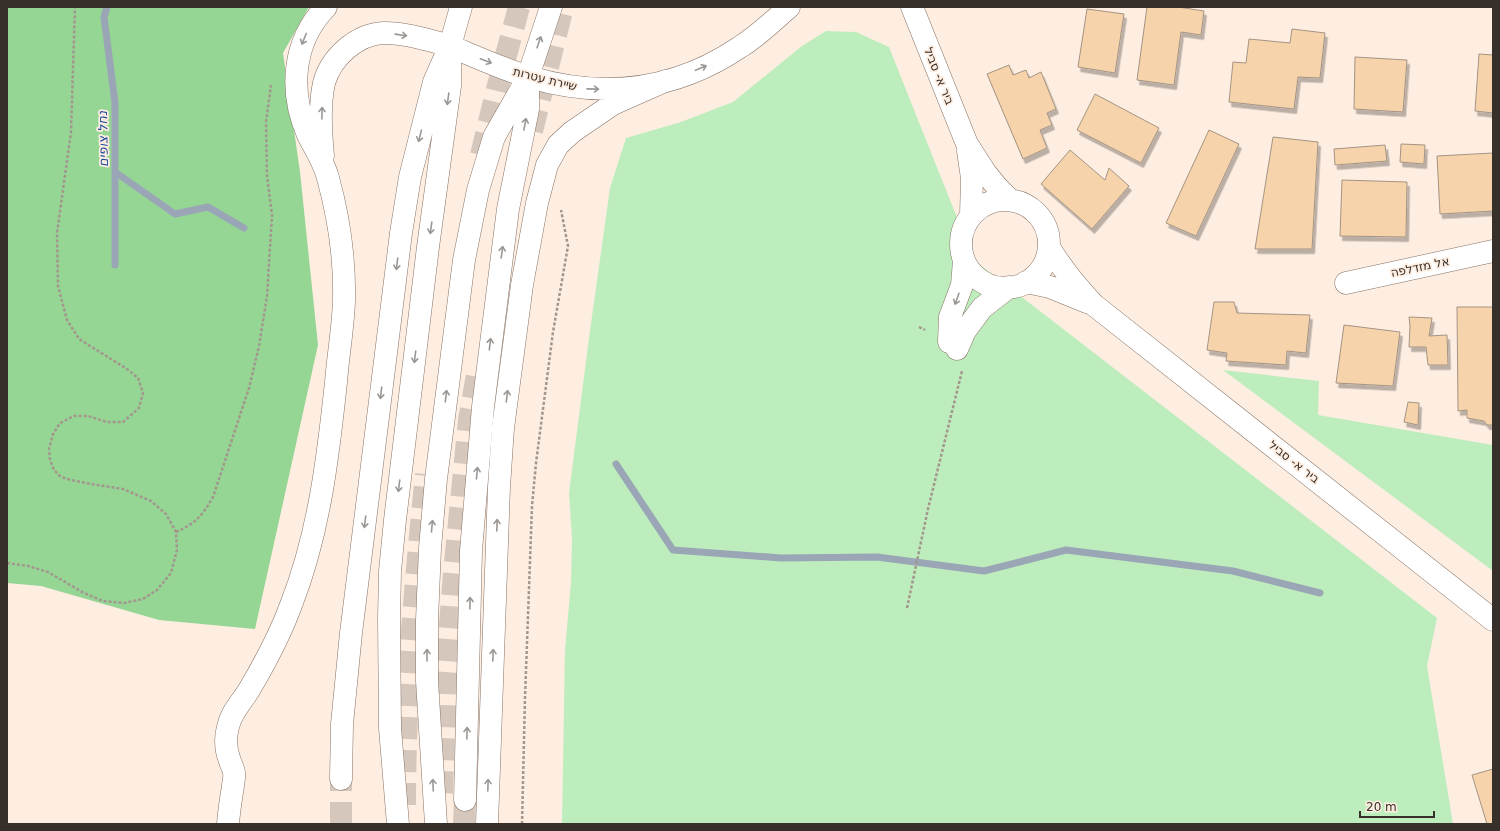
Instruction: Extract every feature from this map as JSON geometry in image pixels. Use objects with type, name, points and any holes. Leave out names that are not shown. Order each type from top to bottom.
[{"type":"main road","points":[[228,824],[234,772],[229,760],[226,744],[227,730],[231,716],[248,692],[278,636],[292,605],[312,541],[325,473],[343,311],[344,282],[342,244],[337,214],[324,166],[301,116],[296,86],[297,64],[304,37],[311,25],[326,7]]},
{"type":"main road","points":[[341,779],[342,724],[350,640],[401,233],[410,177],[434,82],[450,46],[461,7]]},
{"type":"main road","points":[[436,824],[427,681],[427,620],[430,548],[436,479],[464,260],[478,190],[494,137],[528,77],[551,7]]},
{"type":"main road","name":"שיירת עטרות","points":[[324,166],[322,103],[325,82],[332,66],[346,48],[361,39],[382,33],[412,36],[450,46],[528,77],[565,86],[589,89],[623,88],[665,81],[685,75],[713,63],[740,47],[789,7]]},
{"type":"main road","name":"ביר א- סביל","points":[[912,7],[967,144],[985,172],[1010,200]]},
{"type":"main road","points":[[398,824],[390,728],[390,570],[425,270],[450,86],[450,46]]},
{"type":"main road","points":[[464,800],[471,551],[482,407],[508,209],[528,109],[528,77]]},
{"type":"main road","points":[[487,824],[499,487],[503,435],[522,285],[537,203],[547,165],[558,145],[567,136],[599,112],[613,104],[665,81]]},
{"type":"main road","name":"ביר א- סביל","points":[[967,144],[972,178],[971,215]]},
{"type":"main road","points":[[999,200],[1020,202],[1038,215],[1044,225],[1048,235],[1049,247],[1045,260],[1038,273],[982,308],[953,346],[950,317],[962,284],[964,261],[961,249],[961,237],[964,225],[971,215],[988,202],[999,200]]},
{"type":"main road","name":"ביר א- סביל","points":[[1049,247],[1061,267],[1074,284],[1094,305],[1493,620]]},
{"type":"main road","name":"אל מזדלפה","points":[[1346,283],[1493,251]]},
{"type":"main road","points":[[964,261],[974,276],[982,281],[1000,287],[1017,285]]},
{"type":"main road","name":"ביר א- סביל","points":[[1017,285],[1050,287],[1094,305]]},
{"type":"path","points":[[7,563],[28,566],[48,572],[84,594],[103,601],[124,603],[143,598],[157,590],[171,573],[177,550],[176,532],[166,514],[151,501],[123,488],[91,484],[61,477],[54,470],[50,460],[49,449],[52,434],[60,423],[74,416],[88,416],[107,422],[123,422],[139,408],[142,393],[138,378],[127,369],[79,339],[66,320],[58,286],[57,233],[71,132],[76,7]]},
{"type":"path","points":[[176,532],[190,526],[205,512],[213,497],[248,388],[259,346],[267,296],[271,222],[267,176],[266,122],[272,78]]},
{"type":"path","points":[[522,824],[532,506],[551,347],[568,246],[561,209]]},
{"type":"path","points":[[907,608],[928,509],[964,363],[953,346],[919,327]]},
{"type":"green space","points":[[7,7],[309,7],[283,53],[300,172],[318,345],[255,629],[159,620],[41,586],[7,583]]},
{"type":"green space","points":[[826,31],[856,32],[889,47],[974,260],[1437,618],[1427,666],[1453,824],[562,824],[565,650],[571,582],[572,539],[569,493],[610,188],[626,138],[681,122],[733,102],[802,46]]},
{"type":"green space","points":[[1223,370],[1319,381],[1318,415],[1493,445],[1493,571]]},
{"type":"building","points":[[1147,7],[1178,7],[1204,11],[1201,35],[1181,32],[1174,85],[1137,80]]},
{"type":"building","points":[[1087,9],[1124,14],[1115,73],[1078,67]]},
{"type":"building","points":[[1292,29],[1325,33],[1320,78],[1298,77],[1294,109],[1229,102],[1233,62],[1246,63],[1249,39],[1290,43]]},
{"type":"building","points":[[1479,54],[1493,55],[1493,113],[1475,111]]},
{"type":"building","points":[[1355,57],[1407,60],[1403,112],[1354,109]]},
{"type":"building","points":[[1009,65],[1013,75],[1026,70],[1029,78],[1041,72],[1056,109],[1047,113],[1052,125],[1040,130],[1047,148],[1023,159],[987,74]]},
{"type":"building","points":[[1095,94],[1159,128],[1141,163],[1077,130]]},
{"type":"building","points":[[1209,130],[1239,144],[1196,236],[1166,223]]},
{"type":"building","points":[[1273,137],[1318,142],[1312,249],[1255,249]]},
{"type":"building","points":[[1401,144],[1425,145],[1424,164],[1400,162]]},
{"type":"building","points":[[1385,145],[1387,161],[1335,165],[1334,149]]},
{"type":"building","points":[[1070,150],[1105,180],[1109,168],[1129,186],[1092,229],[1041,184]]},
{"type":"building","points":[[1493,153],[1493,211],[1440,214],[1437,156]]},
{"type":"building","points":[[1342,180],[1407,182],[1406,237],[1340,236]]},
{"type":"building","points":[[1214,302],[1234,302],[1237,313],[1310,315],[1306,353],[1287,351],[1286,365],[1226,361],[1227,353],[1207,350]]},
{"type":"building","points":[[1457,307],[1493,307],[1493,425],[1487,425],[1484,421],[1467,418],[1467,410],[1458,411]]},
{"type":"building","points":[[1409,317],[1432,318],[1429,336],[1447,335],[1448,365],[1428,365],[1426,347],[1409,347]]},
{"type":"building","points":[[1344,325],[1400,332],[1393,386],[1336,383]]},
{"type":"building","points":[[1408,402],[1419,403],[1418,425],[1404,422]]},
{"type":"building","points":[[1493,769],[1493,824],[1487,824],[1472,775]]},
{"type":"waterway","name":"נחל צופים","points":[[107,7],[104,17],[115,103],[115,172],[175,214],[208,207],[244,228]]},
{"type":"waterway","points":[[115,172],[115,265]]},
{"type":"waterway","points":[[616,464],[673,550],[781,558],[877,557],[984,571],[1066,550],[1233,571],[1320,593]]},
{"type":"tunnel","points":[[481,155],[519,7]]},
{"type":"tunnel","points":[[532,131],[563,7]]},
{"type":"tunnel","points":[[442,793],[446,677],[454,573],[469,420],[478,369]]},
{"type":"tunnel","points":[[405,805],[405,764],[409,681],[426,474]]},
{"type":"tunnel","points":[[341,779],[341,824]]},
{"type":"tunnel","points":[[464,824],[465,800]]}]
